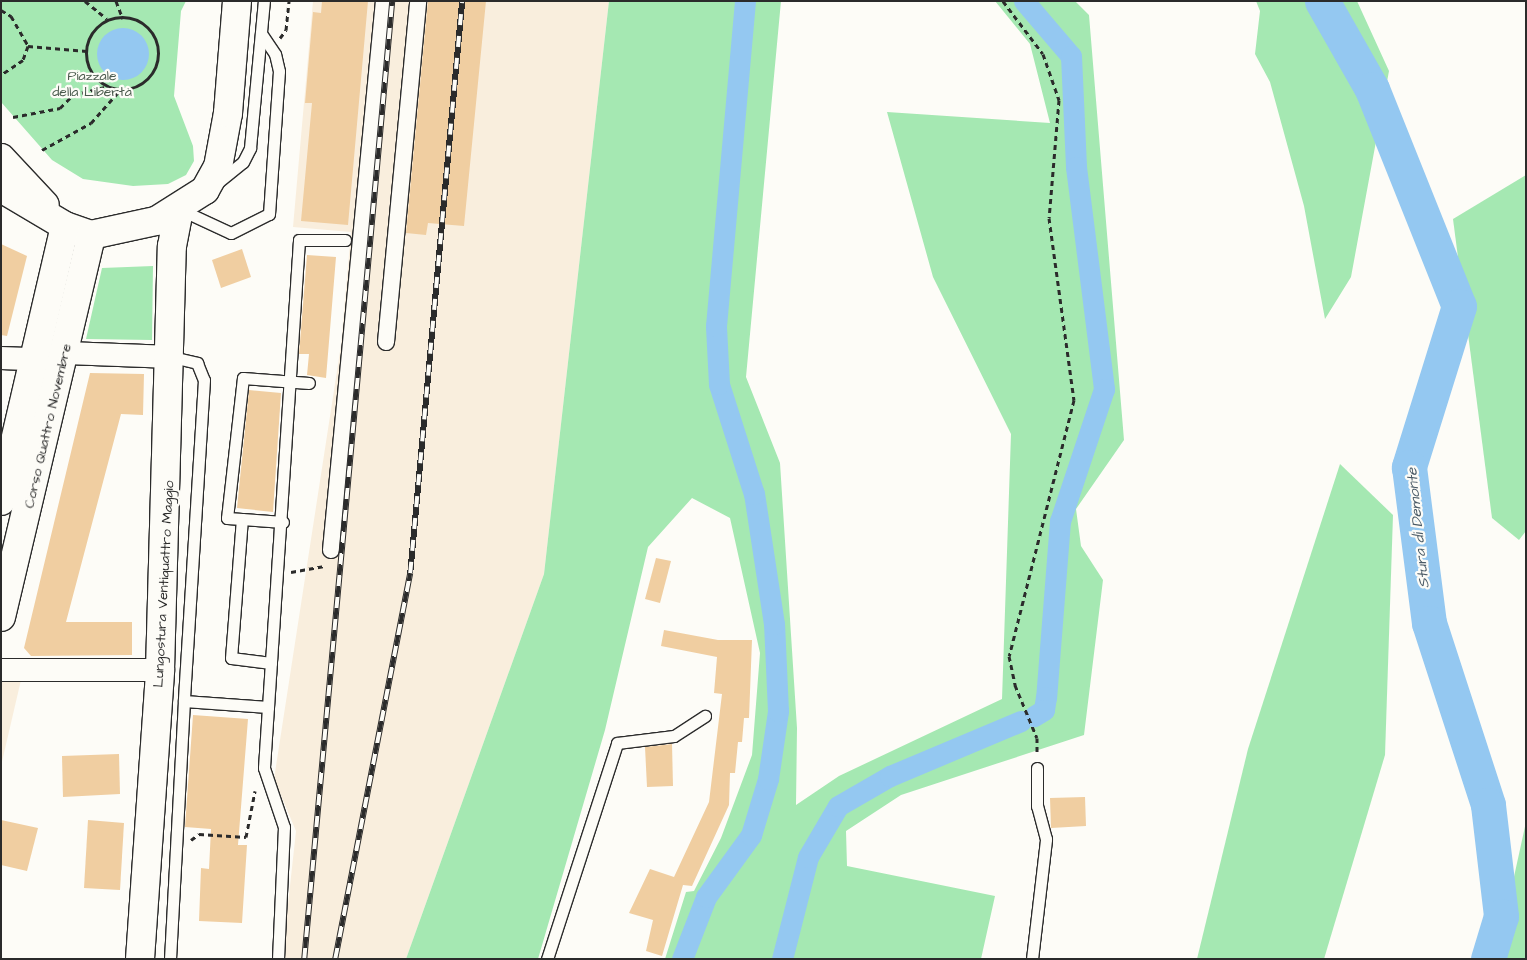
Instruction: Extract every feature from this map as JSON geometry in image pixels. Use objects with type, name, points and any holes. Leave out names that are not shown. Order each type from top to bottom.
[{"type":"main road","points":[[1,188],[65,226],[91,235],[156,221],[179,209],[205,190],[218,167],[228,113],[237,1]]},
{"type":"main road","points":[[1,158],[65,226]]},
{"type":"main road","name":"Lungostura Ventiquattro Maggio","points":[[140,959],[160,670],[172,357],[172,246],[179,209]]},
{"type":"main road","name":"Corso Quattro Novembre","points":[[1,501],[65,226]]},
{"type":"main road","name":"Corso Quattro Novembre","points":[[1,617],[66,353],[91,235]]},
{"type":"street","points":[[331,550],[384,1]]},
{"type":"street","points":[[386,342],[418,1]]},
{"type":"street","points":[[1,358],[34,359],[66,353],[172,357]]},
{"type":"street","points":[[1,670],[160,670]]},
{"type":"lane","points":[[205,190],[230,175],[250,148],[264,1]]},
{"type":"lane","points":[[179,209],[231,234],[269,214],[279,71],[275,54],[261,32]]},
{"type":"lane","points":[[278,959],[284,827],[264,768],[292,381],[287,370],[299,240],[345,240]]},
{"type":"lane","points":[[170,959],[204,380],[197,363],[172,357]]},
{"type":"lane","points":[[283,522],[228,518],[243,378],[309,383]]},
{"type":"lane","points":[[242,519],[231,658],[272,663]]},
{"type":"lane","points":[[184,702],[268,707]]},
{"type":"lane","points":[[547,959],[617,743],[674,736],[705,716]]},
{"type":"lane","points":[[1032,959],[1046,839],[1036,806],[1037,768]]},
{"type":"path","points":[[13,118],[60,108],[73,95],[106,87],[136,88],[157,68],[158,45],[138,19],[107,19],[85,1]]},
{"type":"path","points":[[116,1],[122,19]]},
{"type":"path","points":[[275,54],[286,30],[289,1]]},
{"type":"path","points":[[1003,1],[1043,54],[1058,100],[1049,218],[1074,400],[1010,656],[1015,686],[1037,738],[1037,768]]},
{"type":"path","points":[[1,10],[11,16],[28,46],[23,60],[1,75]]},
{"type":"path","points":[[106,87],[87,66],[87,36],[107,19]]},
{"type":"path","points":[[28,46],[87,51]]},
{"type":"path","points":[[42,150],[91,123],[123,88]]},
{"type":"path","points":[[278,577],[324,566],[331,550]]},
{"type":"path","points":[[187,844],[199,834],[246,837],[264,768]]},
{"type":"shaded area","points":[[313,1],[609,1],[544,574],[406,959],[282,959],[296,831],[274,779],[341,345],[351,232],[293,227]]},
{"type":"shaded area","points":[[1,680],[21,680],[1,766]]},
{"type":"green space","name":"Piazzale della Libertà","points":[[1,1],[186,1],[181,11],[174,96],[193,146],[194,161],[186,175],[168,184],[133,186],[83,179],[52,160],[1,102]]},
{"type":"green space","points":[[609,1],[781,1],[746,377],[780,463],[797,728],[796,805],[839,776],[1002,699],[1011,434],[933,277],[887,112],[1050,123],[1030,44],[995,1],[1075,1],[1089,15],[1124,440],[1076,509],[1081,546],[1103,580],[1084,735],[901,795],[846,831],[847,866],[995,896],[981,959],[665,959],[686,892],[694,891],[721,838],[752,755],[760,653],[730,518],[692,498],[648,547],[605,730],[538,959],[406,959],[544,574]]},
{"type":"green space","points":[[1256,1],[1357,1],[1389,71],[1351,277],[1325,319],[1304,206],[1270,82],[1255,54],[1260,11]]},
{"type":"green space","points":[[1526,175],[1526,531],[1519,540],[1492,518],[1453,219]]},
{"type":"green space","points":[[153,266],[152,340],[86,339],[102,268]]},
{"type":"green space","points":[[1340,464],[1393,515],[1385,755],[1324,959],[1197,959],[1248,749]]},
{"type":"green space","points":[[1526,822],[1526,959],[1496,959]]},
{"type":"water","points":[[123,28],[137,32],[145,40],[149,54],[145,68],[137,76],[123,80],[109,76],[101,68],[97,54],[101,40],[109,32]]},
{"type":"building","points":[[322,1],[368,1],[348,225],[301,221],[312,103],[305,103],[313,12],[321,13]]},
{"type":"building","points":[[428,1],[486,1],[464,226],[428,223],[426,235],[406,233]]},
{"type":"building","points":[[1,244],[27,256],[7,336],[1,335]]},
{"type":"building","points":[[242,249],[251,277],[221,288],[212,260]]},
{"type":"building","points":[[307,255],[336,257],[326,378],[307,375],[309,354],[299,354]]},
{"type":"building","points":[[90,373],[144,374],[143,415],[121,414],[66,622],[132,622],[132,655],[31,656],[24,648]]},
{"type":"building","points":[[249,390],[281,393],[273,512],[237,508]]},
{"type":"building","points":[[656,558],[671,561],[660,603],[645,599]]},
{"type":"building","points":[[664,630],[718,640],[752,640],[749,718],[744,718],[742,742],[738,742],[735,773],[730,773],[729,805],[692,886],[683,885],[662,956],[646,951],[653,920],[629,913],[650,869],[674,877],[709,802],[722,694],[714,693],[717,657],[661,646]]},
{"type":"building","points":[[193,715],[248,719],[238,845],[247,845],[242,923],[199,921],[201,868],[209,869],[211,829],[185,827]]},
{"type":"building","points":[[672,744],[673,786],[647,787],[645,747]]},
{"type":"building","points":[[119,754],[120,794],[63,797],[62,756]]},
{"type":"building","points":[[1085,797],[1086,826],[1051,828],[1050,798]]},
{"type":"building","points":[[1,820],[38,828],[27,871],[1,865]]},
{"type":"building","points":[[88,820],[124,823],[120,890],[84,888]]},
{"type":"waterway","points":[[682,959],[706,897],[751,835],[768,779],[778,711],[774,624],[754,494],[719,384],[716,326],[745,1]]},
{"type":"waterway","points":[[1024,1],[1071,56],[1076,167],[1104,389],[1060,521],[1046,697],[1044,710],[1034,716]]},
{"type":"waterway","name":"Stura di Demonte","points":[[1322,1],[1372,89],[1459,306],[1409,467],[1429,623],[1488,805],[1501,916],[1488,959]]},
{"type":"waterway","points":[[782,959],[808,857],[838,806],[890,776],[1021,721]]},
{"type":"railway","points":[[304,959],[392,1]]},
{"type":"railway","points":[[335,959],[410,573],[462,1]]}]
